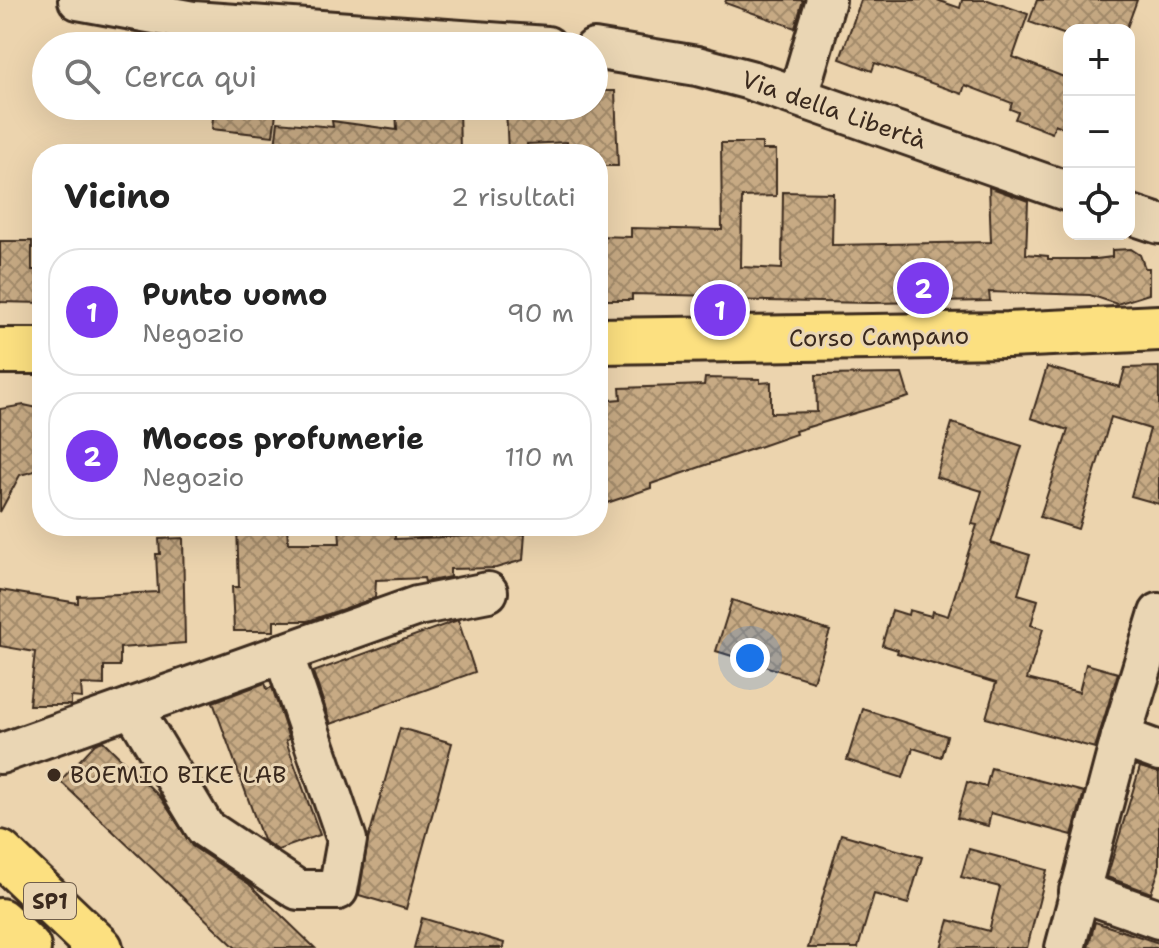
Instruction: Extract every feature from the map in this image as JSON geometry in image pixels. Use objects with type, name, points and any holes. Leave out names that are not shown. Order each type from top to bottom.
[{"type":"main road","name":"Corso Campano","points":[[608,341],[1008,335],[1159,328]]},
{"type":"main road","points":[[0,351],[32,351]]},
{"type":"main road","name":"SP1","points":[[0,853],[100,948]]},
{"type":"main road","name":"SP1","points":[[0,921],[28,948]]},
{"type":"street","points":[[78,0],[193,21],[349,32]]},
{"type":"street","points":[[798,96],[826,0]]},
{"type":"street","name":"Via della Libertà","points":[[608,51],[697,66],[798,96],[1063,190]]},
{"type":"street","points":[[1135,216],[1159,224]]},
{"type":"street","points":[[0,754],[417,606],[488,592]]},
{"type":"street","points":[[1065,948],[1121,737],[1159,613]]},
{"type":"street","points":[[132,707],[205,828],[298,890],[338,890],[347,840],[283,653]]},
{"type":"street","points":[[1121,737],[1159,751]]},
{"type":"street","points":[[1079,891],[1159,919]]},
{"type":"building","points":[[726,0],[803,0],[795,28],[725,3]]},
{"type":"building","points":[[861,0],[937,0],[960,8],[962,0],[988,0],[1028,14],[1013,57],[1063,77],[1063,127],[1055,124],[1052,133],[1015,119],[1018,112],[1010,109],[1012,103],[965,85],[962,94],[875,63],[872,71],[840,59]]},
{"type":"building","points":[[1037,0],[1137,0],[1128,24],[1063,24],[1063,34],[1029,22]]},
{"type":"building","points":[[608,91],[615,91],[618,166],[608,166],[608,144],[508,144],[507,120],[608,120]]},
{"type":"building","points":[[213,120],[275,120],[273,136],[212,129]]},
{"type":"building","points":[[397,120],[459,120],[460,144],[275,144],[278,122],[333,127],[332,121],[397,130]]},
{"type":"building","points":[[721,143],[762,143],[762,150],[776,150],[776,196],[742,197],[741,267],[782,269],[783,192],[833,193],[832,245],[991,242],[989,187],[1028,201],[1026,254],[1048,256],[1048,259],[1096,259],[1112,257],[1112,250],[1131,249],[1140,255],[1145,268],[1149,268],[1149,294],[1117,304],[1090,295],[989,292],[990,301],[871,303],[715,300],[715,296],[632,294],[632,300],[608,300],[608,236],[631,237],[631,228],[722,230]]},
{"type":"building","points":[[0,241],[32,241],[32,303],[0,302]]},
{"type":"building","points":[[1047,367],[1120,387],[1125,368],[1159,367],[1159,504],[1131,496],[1150,429],[1111,417],[1078,529],[1040,517],[1068,430],[1031,418]]},
{"type":"building","points":[[902,374],[909,397],[795,431],[796,434],[651,484],[651,488],[608,503],[608,400],[621,399],[620,388],[704,385],[705,378],[760,379],[760,383],[771,382],[771,413],[817,412],[816,375]]},
{"type":"building","points":[[32,407],[32,472],[20,475],[0,512],[0,409]]},
{"type":"building","points":[[952,423],[1022,446],[991,543],[1030,555],[1018,594],[1038,600],[1031,625],[1043,629],[1027,679],[1079,692],[1086,664],[1118,673],[1095,748],[986,718],[996,683],[897,653],[898,650],[882,645],[892,610],[908,615],[909,610],[931,616],[932,611],[948,616],[977,525],[972,524],[982,491],[936,477]]},
{"type":"building","points":[[237,536],[288,536],[288,543],[340,543],[340,536],[395,536],[395,539],[525,536],[523,560],[496,568],[450,569],[450,577],[425,582],[424,578],[376,580],[375,598],[308,621],[274,621],[274,631],[234,631],[232,587],[239,587]]},
{"type":"building","points":[[183,538],[185,643],[120,648],[120,666],[104,666],[104,685],[81,684],[82,698],[71,697],[71,705],[29,705],[35,652],[0,646],[0,590],[78,603],[78,596],[158,592],[156,554],[160,554],[159,539]]},
{"type":"building","points":[[732,600],[830,631],[813,681],[716,651]]},
{"type":"building","points":[[458,620],[475,672],[331,724],[313,672]]},
{"type":"building","points":[[265,683],[267,689],[272,687],[289,739],[286,741],[320,835],[278,850],[263,840],[213,702]]},
{"type":"building","points":[[863,709],[947,736],[941,757],[913,748],[903,778],[847,760]]},
{"type":"building","points":[[400,728],[452,743],[406,909],[359,895],[368,840]]},
{"type":"building","points":[[103,741],[161,798],[192,846],[249,884],[315,948],[236,948],[60,781],[95,744]]},
{"type":"building","points":[[1140,767],[1159,772],[1159,870],[1151,893],[1107,877]]},
{"type":"building","points":[[991,768],[1084,792],[1072,835],[991,813],[988,826],[957,818],[967,782],[986,787]]},
{"type":"building","points":[[841,834],[922,857],[908,904],[874,894],[858,948],[808,948]]},
{"type":"building","points":[[969,849],[1047,870],[1027,948],[941,948],[949,920],[989,931],[1000,887],[961,877]]},
{"type":"building","points":[[422,918],[504,943],[503,948],[414,948]]},
{"type":"building","points":[[1095,922],[1159,943],[1159,948],[1088,948]]},
{"type":"place","name":"Mocos profumerie","points":[[923,288]]},
{"type":"place","name":"Punto uomo","points":[[720,310]]},
{"type":"place","name":"BOEMIO BIKE LAB","points":[[54,775]]}]
